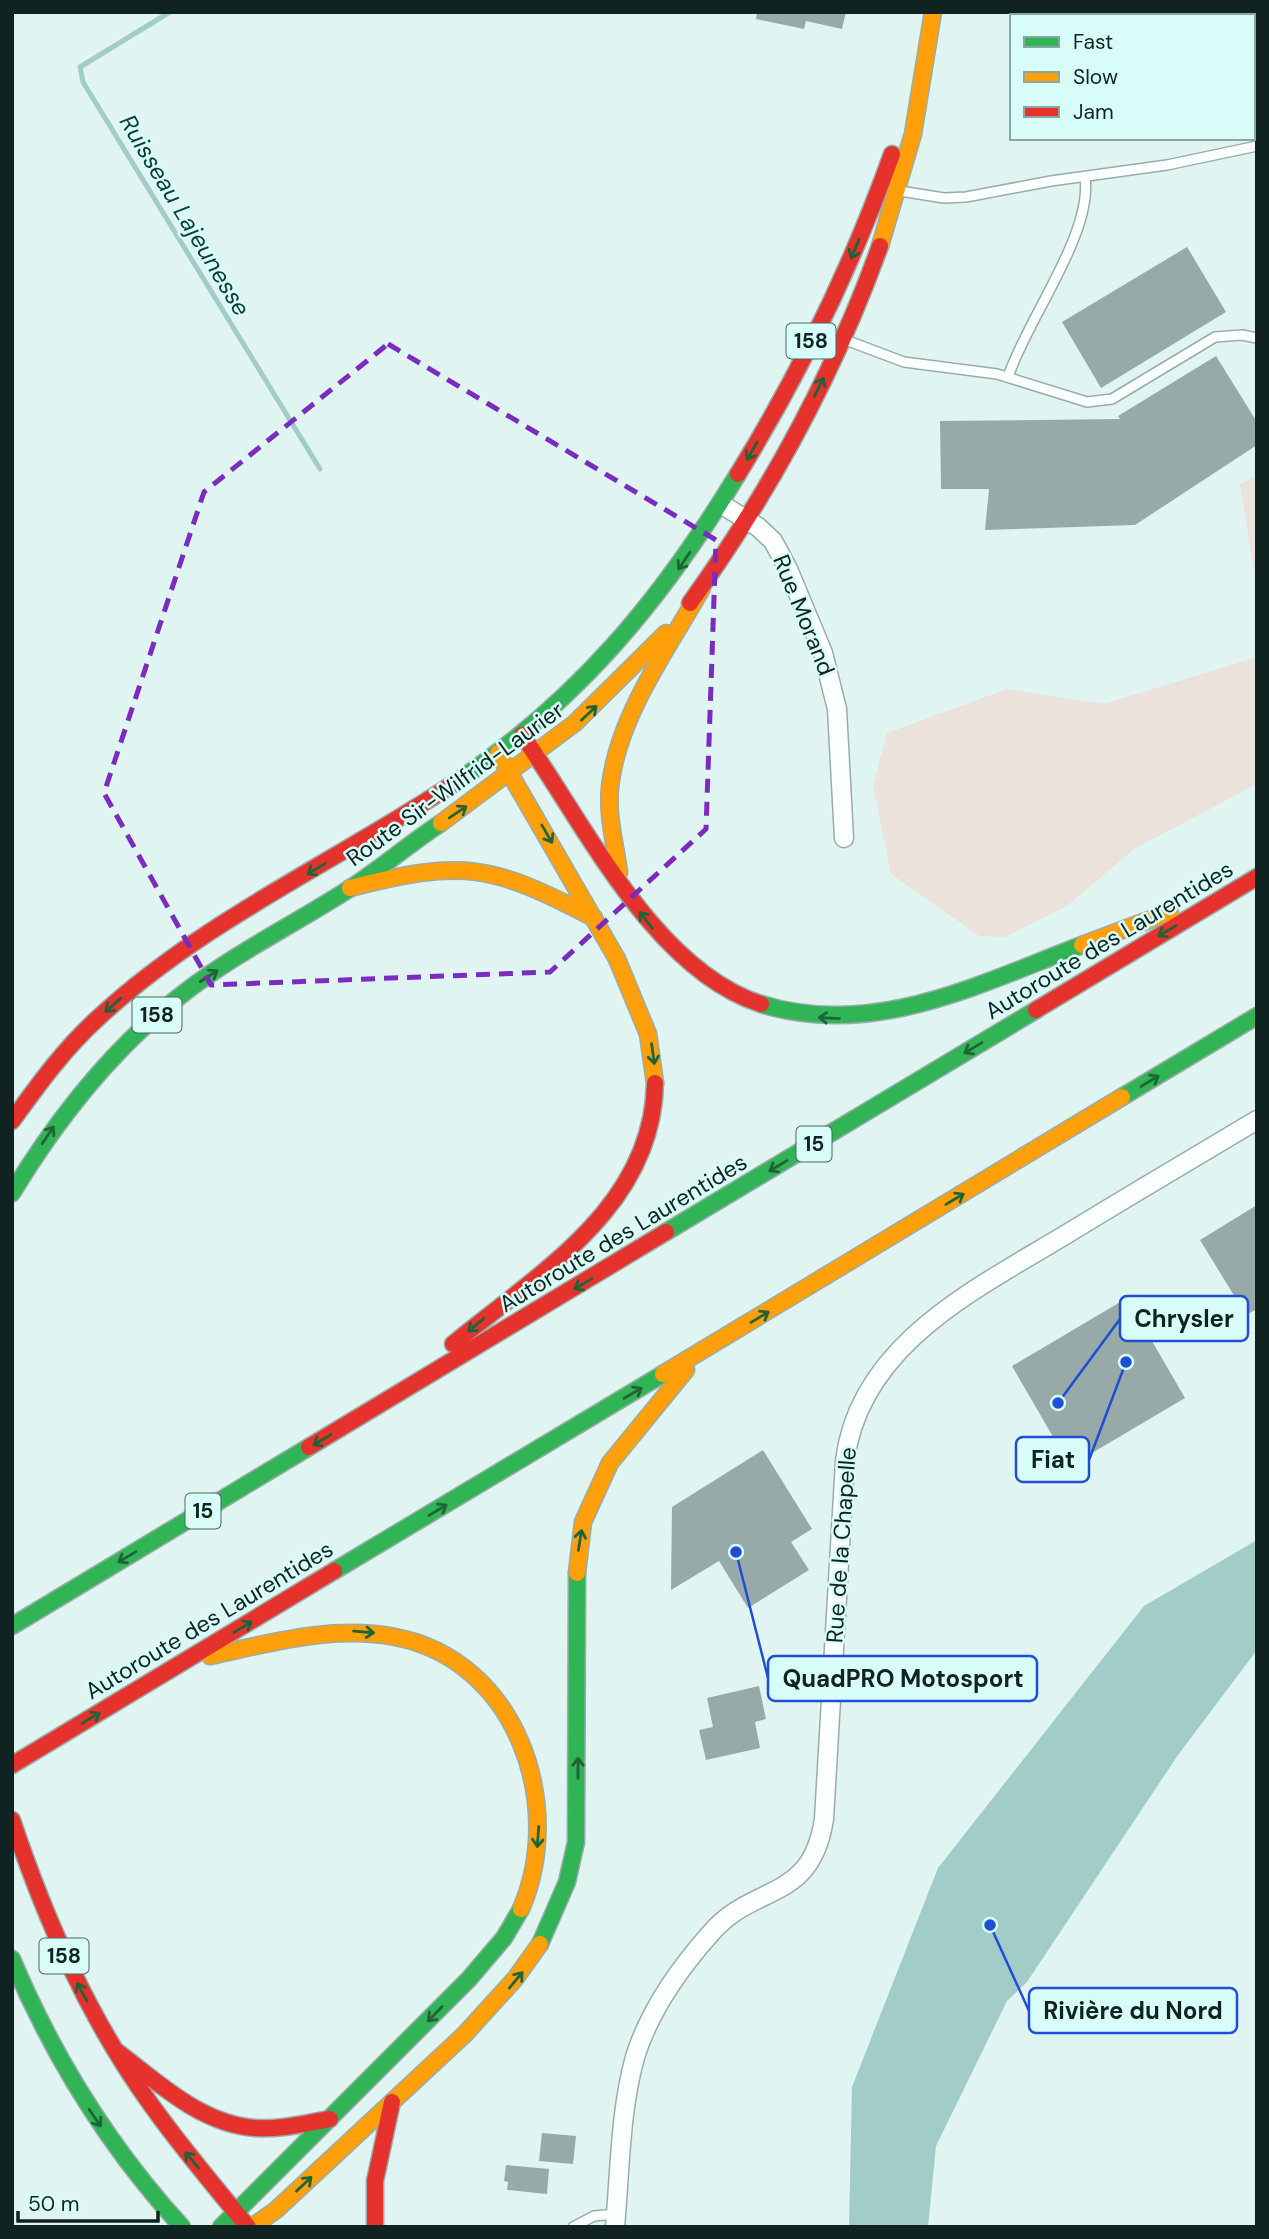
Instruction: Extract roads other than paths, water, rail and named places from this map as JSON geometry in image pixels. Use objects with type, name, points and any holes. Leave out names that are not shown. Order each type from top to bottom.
[{"type":"main road","name":"Route Sir-Wilfrid-Laurier","points":[[12,1121],[81,1034],[153,972],[209,933],[431,798],[498,753],[591,674],[632,632],[667,586],[721,503],[818,329],[846,271],[881,186],[902,126],[933,13]]},
{"type":"main road","name":"Route Sir-Wilfrid-Laurier","points":[[12,1193],[71,1104],[107,1062],[158,1013],[210,975],[350,888],[403,848],[537,757],[638,666],[702,588],[747,519],[805,415],[842,339],[899,191],[917,116],[933,13]]},
{"type":"main road","points":[[620,881],[610,800],[616,757],[635,710],[702,588]]},
{"type":"main road","points":[[522,735],[657,933],[708,976],[771,1008],[835,1018],[896,1012],[960,995],[1252,880]]},
{"type":"main road","points":[[381,1405],[598,1219],[623,1189],[639,1158],[654,1108],[655,1072],[651,1041],[634,989],[498,753]]},
{"type":"main road","points":[[350,888],[412,871],[469,867],[519,880],[594,918]]},
{"type":"main road","name":"Autoroute des Laurentides","points":[[12,1626],[1252,880]]},
{"type":"main road","name":"Autoroute des Laurentides","points":[[12,1765],[1257,1016]]},
{"type":"main road","points":[[250,2227],[276,2210],[469,2030],[513,1983],[538,1951],[559,1908],[576,1842],[576,1596],[583,1522],[610,1463],[701,1352]]},
{"type":"main road","points":[[184,1662],[329,1632],[365,1632],[415,1642],[448,1658],[484,1686],[515,1727],[532,1764],[538,1798],[537,1851],[527,1894],[514,1921],[462,1986],[221,2227]]},
{"type":"main road","name":"158","points":[[12,1820],[58,1942],[116,2051],[175,2139],[250,2227]]},
{"type":"main road","name":"158","points":[[12,1959],[45,2034],[84,2101],[131,2167],[182,2227]]},
{"type":"main road","points":[[116,2051],[197,2110],[225,2123],[263,2128],[330,2119]]},
{"type":"main road","points":[[375,2227],[375,2180],[392,2102]]},
{"type":"street","name":"Rue Morand","points":[[721,503],[768,535],[780,553],[829,670],[837,709],[844,838]]},
{"type":"street","name":"Rue de la Chapelle","points":[[615,2220],[630,2083],[636,2056],[650,2021],[712,1931],[739,1910],[797,1878],[817,1849],[824,1819],[845,1461],[851,1427],[863,1398],[896,1354],[946,1309],[1257,1120]]},
{"type":"lane","points":[[881,186],[944,198],[967,197],[1257,146]]},
{"type":"lane","points":[[1008,377],[1024,334],[1079,225],[1087,194],[1084,177]]},
{"type":"lane","points":[[818,329],[904,362],[1008,377],[1087,402],[1112,399],[1214,337],[1242,335],[1257,338]]},
{"type":"lane","points":[[573,2227],[594,2216],[615,2220]]},
{"type":"water","points":[[1257,1540],[1257,1650],[1178,1755],[1027,1982],[1007,2001],[936,2146],[928,2227],[849,2227],[852,2087],[938,1868],[1144,1606]]},
{"type":"waterway","name":"Ruisseau Lajeunesse","points":[[170,12],[80,67],[83,82],[320,469]]},
{"type":"place","name":"Fiat","points":[[1126,1362]]},
{"type":"place","name":"Chrysler","points":[[1058,1403]]},
{"type":"place","name":"QuadPRO Motosport","points":[[736,1552]]},
{"type":"place","name":"Rivière du Nord","points":[[990,1925]]}]
